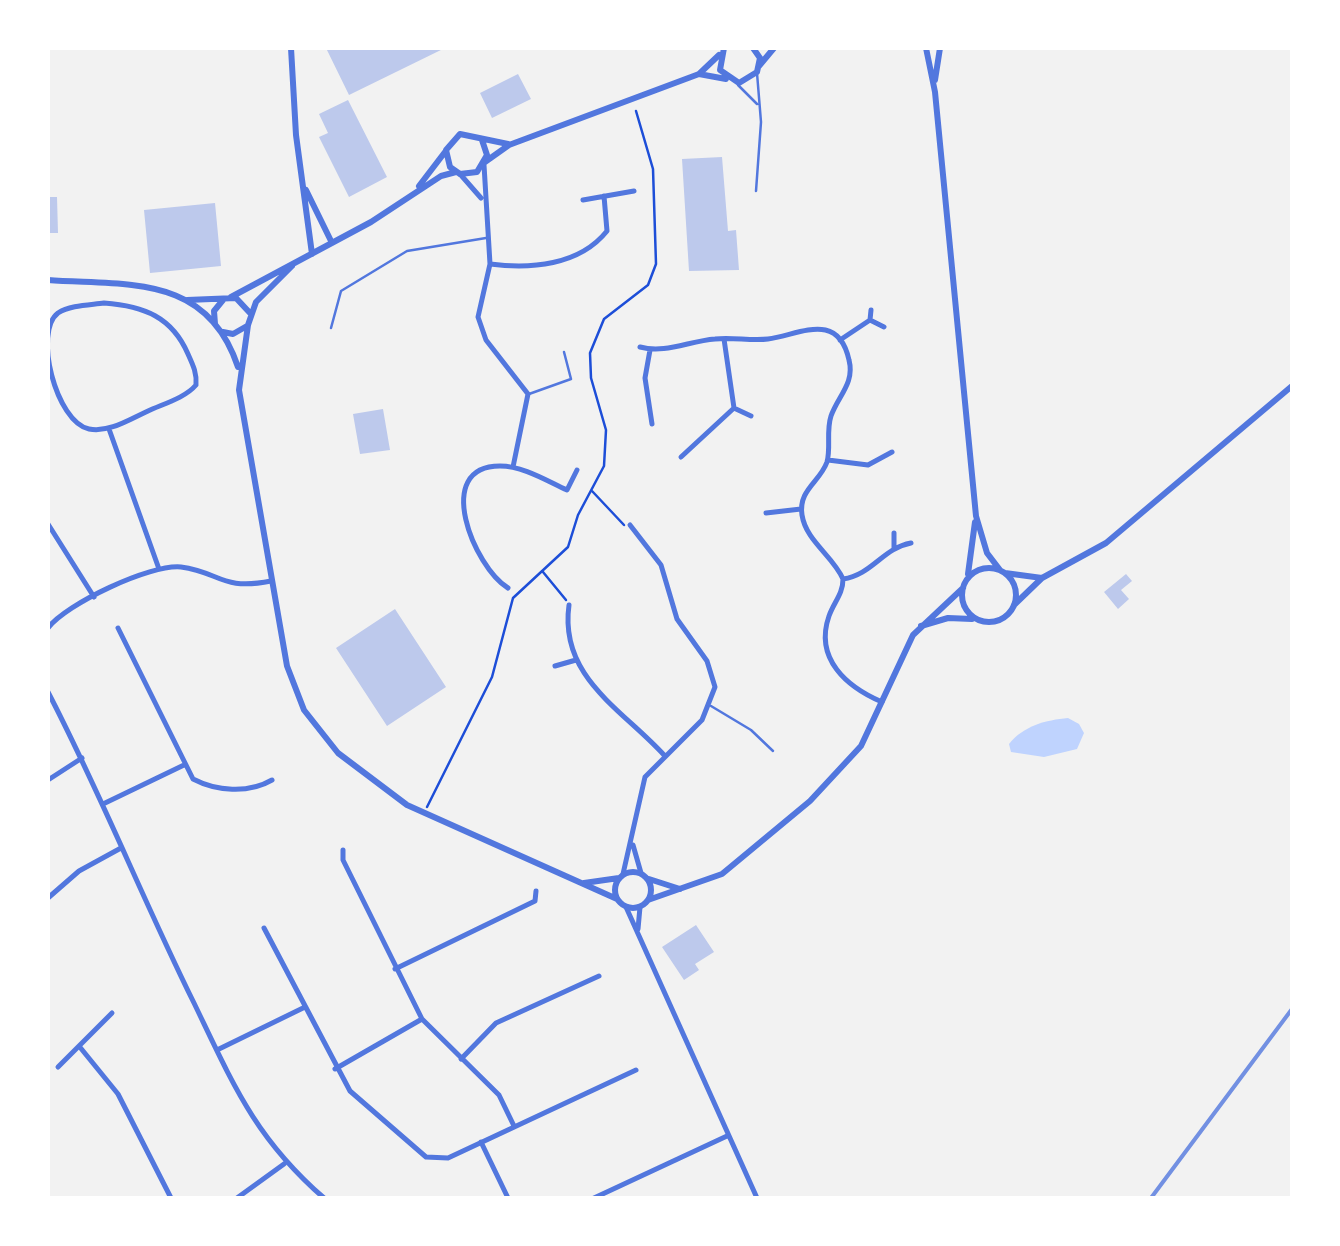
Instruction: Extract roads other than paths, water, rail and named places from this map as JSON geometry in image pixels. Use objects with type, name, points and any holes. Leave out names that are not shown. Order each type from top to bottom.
[{"type":"street","points":[[292,48],[312,254]]},
{"type":"street","points":[[753,48],[758,69]]},
{"type":"street","points":[[699,74],[732,81],[758,69],[774,48]]},
{"type":"street","points":[[926,48],[934,92],[976,516],[987,553],[1014,587],[1014,605]]},
{"type":"street","points":[[934,92],[940,48]]},
{"type":"street","points":[[722,51],[720,70],[732,81]]},
{"type":"street","points":[[239,371],[214,311],[227,298],[292,266],[416,191],[458,173],[477,172],[509,144],[699,74],[722,51]]},
{"type":"street","points":[[416,191],[460,134],[509,144]]},
{"type":"street","points":[[482,140],[482,200],[490,264],[478,304],[481,330],[528,394],[513,467]]},
{"type":"street","points":[[446,150],[447,162],[482,200]]},
{"type":"street","points":[[302,180],[314,213],[332,242]]},
{"type":"street","points":[[583,200],[634,190]]},
{"type":"street","points":[[490,264],[543,264],[576,255],[606,230],[604,196]]},
{"type":"street","points":[[292,266],[260,294],[249,322],[239,371],[241,408],[293,688],[316,729],[368,779],[422,813],[617,899],[626,907],[757,1198]]},
{"type":"street","points":[[48,280],[136,283],[186,300],[227,298],[246,304],[249,322]]},
{"type":"street","points":[[186,300],[219,329],[234,334],[249,322]]},
{"type":"street","points":[[120,304],[169,322],[178,332],[197,376],[192,391],[109,429],[87,429],[76,423],[57,398],[48,335],[51,322],[63,311],[120,304]]},
{"type":"street","points":[[870,320],[871,310]]},
{"type":"street","points":[[870,320],[884,327]]},
{"type":"street","points":[[840,340],[870,320]]},
{"type":"street","points":[[640,347],[650,350],[724,339],[768,338],[806,327],[830,332],[840,340],[851,372],[832,414],[828,460],[809,486],[801,509],[807,530],[842,579]]},
{"type":"street","points":[[724,339],[734,408]]},
{"type":"street","points":[[650,350],[645,378],[652,424]]},
{"type":"street","points":[[920,627],[948,618],[1001,619],[1042,578],[1106,543],[1292,386]]},
{"type":"street","points":[[734,408],[751,416]]},
{"type":"street","points":[[681,457],[734,408]]},
{"type":"street","points":[[109,429],[159,569]]},
{"type":"street","points":[[828,460],[854,466],[879,463],[892,452]]},
{"type":"street","points":[[879,463],[884,471]]},
{"type":"street","points":[[508,588],[477,552],[462,498],[475,474],[492,466],[513,467],[567,490],[577,470]]},
{"type":"street","points":[[766,513],[801,509]]},
{"type":"street","points":[[976,516],[964,584],[964,607],[978,620]]},
{"type":"street","points":[[48,524],[94,597]]},
{"type":"street","points":[[617,899],[632,842],[639,790],[651,766],[693,730],[711,706],[714,681],[707,661],[677,619],[660,565],[630,525]]},
{"type":"street","points":[[894,533],[894,548]]},
{"type":"street","points":[[842,579],[867,572],[894,548],[911,543]]},
{"type":"street","points":[[48,628],[66,610],[159,569],[188,568],[236,585],[272,581]]},
{"type":"street","points":[[626,907],[640,907],[648,900],[722,874],[810,801],[861,746],[884,703],[907,645],[920,627],[981,569],[1042,578]]},
{"type":"street","points":[[842,579],[826,626],[829,655],[850,686],[884,703]]},
{"type":"street","points":[[496,590],[500,583]]},
{"type":"street","points":[[569,605],[576,660],[594,690],[664,754]]},
{"type":"street","points":[[118,628],[192,779],[205,786],[248,790],[272,780]]},
{"type":"street","points":[[556,666],[576,660]]},
{"type":"street","points":[[48,692],[253,1122],[284,1164],[324,1198]]},
{"type":"street","points":[[48,780],[82,758]]},
{"type":"street","points":[[103,804],[184,765]]},
{"type":"street","points":[[632,842],[640,873],[682,890]]},
{"type":"street","points":[[48,898],[79,871],[121,848]]},
{"type":"street","points":[[343,850],[343,860],[422,1019],[498,1095],[514,1126]]},
{"type":"street","points":[[582,883],[640,873]]},
{"type":"street","points":[[648,879],[648,900]]},
{"type":"street","points":[[395,969],[535,901],[536,890]]},
{"type":"street","points":[[638,933],[640,907]]},
{"type":"street","points":[[264,928],[335,1069],[369,1112],[426,1156],[448,1158],[636,1070]]},
{"type":"street","points":[[461,1059],[496,1023],[599,976]]},
{"type":"street","points":[[217,1050],[303,1008]]},
{"type":"street","points":[[58,1067],[112,1013]]},
{"type":"street","points":[[335,1069],[422,1019]]},
{"type":"street","points":[[79,1046],[118,1094],[170,1198]]},
{"type":"street","points":[[594,1198],[728,1136]]},
{"type":"street","points":[[481,1142],[508,1198]]},
{"type":"street","points":[[236,1198],[284,1164]]},
{"type":"street","points":[[616,1188],[620,1195]]},
{"type":"lane","points":[[756,191],[758,69]]},
{"type":"lane","points":[[732,81],[758,105]]},
{"type":"lane","points":[[331,328],[341,291],[406,250],[488,238]]},
{"type":"lane","points":[[528,394],[571,378],[564,352]]},
{"type":"lane","points":[[711,706],[751,730],[773,751]]},
{"type":"water","points":[[1068,718],[1079,724],[1084,733],[1077,749],[1044,757],[1011,752],[1009,744],[1028,728]]},
{"type":"railway","points":[[1151,1198],[1292,1009]]}]
